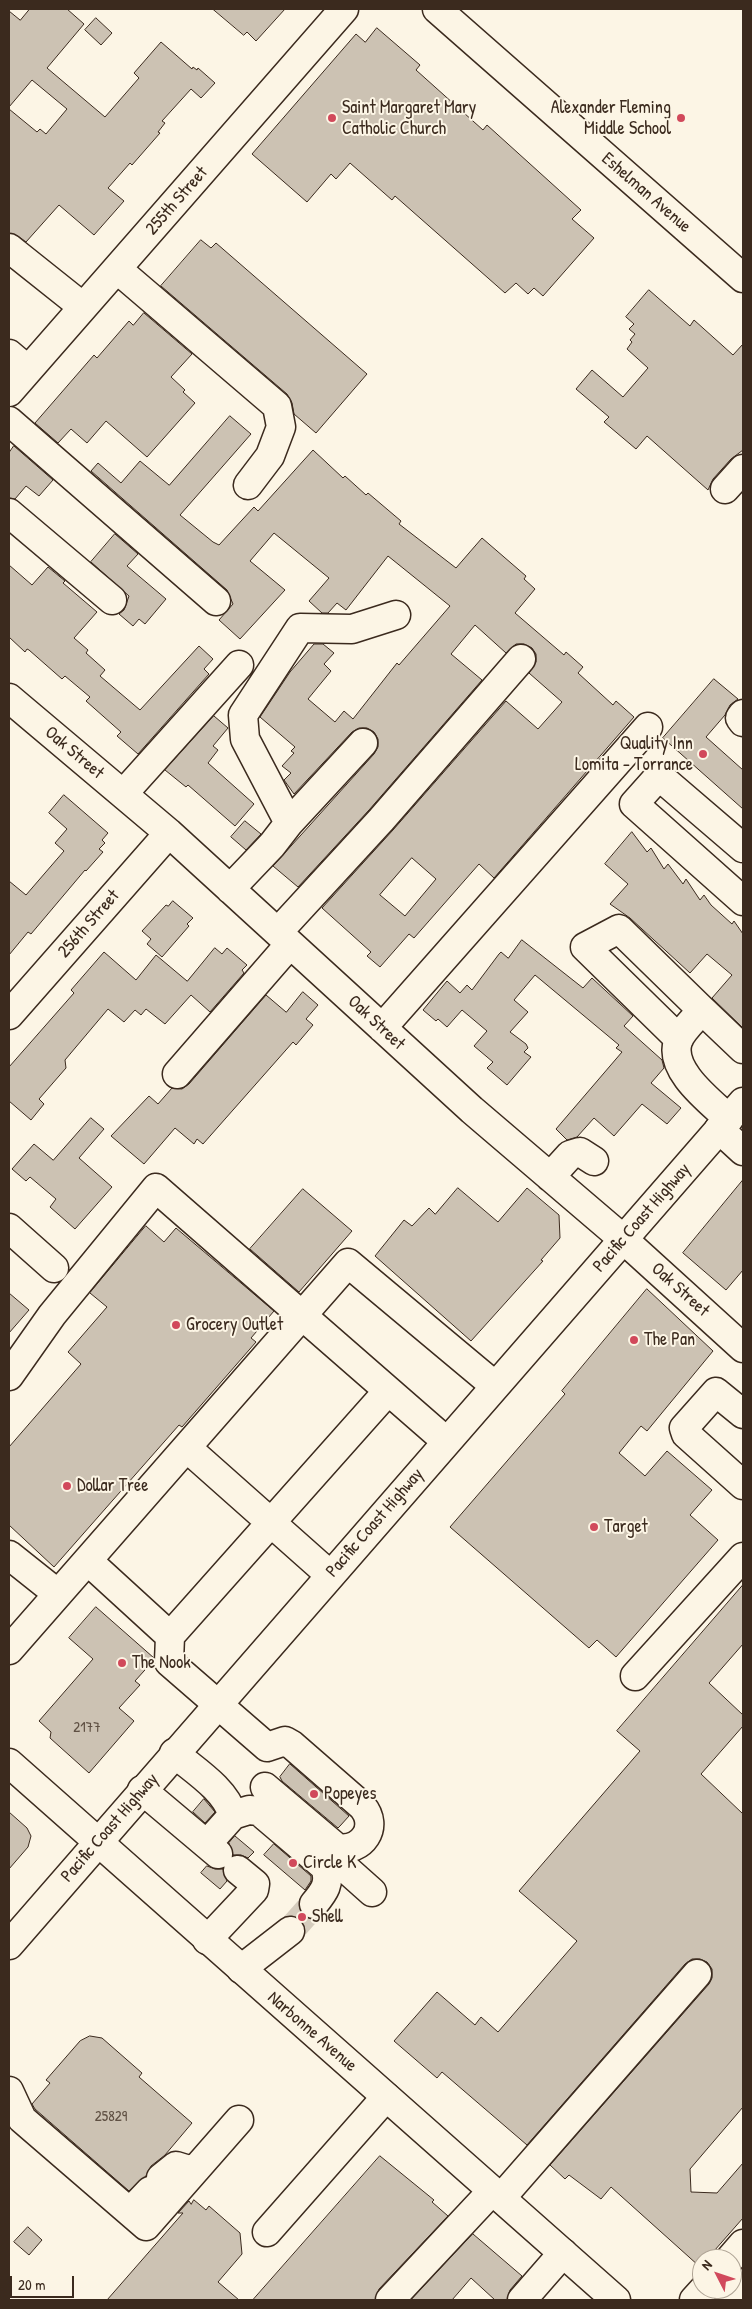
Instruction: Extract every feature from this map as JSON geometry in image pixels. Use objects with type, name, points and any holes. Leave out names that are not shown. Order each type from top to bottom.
[{"type":"main road","name":"255th Street","points":[[9,392],[18,362],[83,307],[344,9]]},
{"type":"main road","name":"Eshelman Avenue","points":[[437,9],[743,278]]},
{"type":"main road","points":[[9,248],[83,307]]},
{"type":"main road","points":[[117,269],[277,406],[282,427],[270,456],[248,485]]},
{"type":"main road","points":[[9,421],[216,602]]},
{"type":"main road","points":[[726,490],[743,469]]},
{"type":"main road","points":[[9,513],[112,600]]},
{"type":"main road","points":[[289,823],[245,739],[243,715],[300,628],[352,629],[396,615]]},
{"type":"main road","points":[[177,1074],[284,938],[381,820],[521,659]]},
{"type":"main road","points":[[123,794],[239,665]]},
{"type":"main road","name":"Oak Street","points":[[9,698],[169,833],[472,1110],[623,1239],[743,1348]]},
{"type":"main road","points":[[743,714],[740,718],[743,722]]},
{"type":"main road","points":[[382,1028],[648,727]]},
{"type":"main road","points":[[230,889],[363,743]]},
{"type":"main road","points":[[743,848],[660,776],[634,804],[743,900]]},
{"type":"main road","name":"256th Street","points":[[9,1015],[169,833]]},
{"type":"main road","points":[[678,1040],[585,947],[619,929],[743,1049]]},
{"type":"main road","points":[[702,1010],[678,1040],[676,1053],[690,1082],[730,1116],[743,1151]]},
{"type":"main road","name":"Pacific Coast Highway","points":[[9,1945],[494,1385],[730,1116]]},
{"type":"main road","points":[[550,1177],[570,1155],[580,1152],[594,1161]]},
{"type":"main road","points":[[9,1376],[52,1316],[156,1188],[446,1441]]},
{"type":"main road","points":[[9,1228],[54,1268]]},
{"type":"main road","points":[[9,1650],[348,1263],[494,1385]]},
{"type":"main road","points":[[267,1747],[169,1662],[170,1636],[388,1391]]},
{"type":"main road","points":[[743,1414],[716,1392],[684,1428],[686,1434],[743,1484]]},
{"type":"main road","points":[[187,1448],[330,1575]]},
{"type":"main road","points":[[9,1554],[58,1594]]},
{"type":"main road","points":[[634,1676],[743,1557]]},
{"type":"main road","points":[[88,1560],[170,1636]]},
{"type":"main road","points":[[265,1787],[337,1848],[350,1849],[355,1846],[362,1840],[371,1824],[370,1817],[362,1806],[292,1745],[285,1741],[267,1747]]},
{"type":"main road","points":[[267,1747],[263,1766],[265,1787],[272,1804],[372,1892]]},
{"type":"main road","points":[[174,1754],[216,1788],[228,1802],[233,1815],[221,1856]]},
{"type":"main road","name":"Narbonne Avenue","points":[[9,1763],[97,1843],[616,2300]]},
{"type":"main road","points":[[142,1790],[255,1884],[254,1890],[207,1940]]},
{"type":"main road","points":[[233,1815],[249,1810],[259,1811],[325,1867],[328,1881],[326,1890],[314,1904]]},
{"type":"main road","points":[[241,1969],[290,1931]]},
{"type":"main road","points":[[390,2300],[496,2195],[697,1974]]},
{"type":"main road","points":[[9,2092],[22,2118],[146,2226],[239,2120]]},
{"type":"main road","points":[[267,2232],[386,2097]]},
{"type":"main road","points":[[130,2212],[176,2166],[189,2170],[197,2168]]},
{"type":"main road","points":[[522,2300],[563,2253]]},
{"type":"building","points":[[30,9],[67,9],[84,24],[47,68],[105,117],[139,78],[134,73],[161,42],[192,69],[193,67],[197,70],[198,68],[215,83],[201,98],[191,89],[162,121],[165,123],[158,132],[160,133],[132,165],[130,163],[108,188],[124,201],[94,235],[59,205],[26,242],[18,236],[9,233],[9,109],[37,132],[40,129],[46,134],[67,109],[32,80],[9,107],[9,11],[20,20]]},
{"type":"building","points":[[213,9],[285,9],[256,41],[247,32],[244,35]]},
{"type":"building","points":[[96,18],[112,33],[101,45],[85,30]]},
{"type":"building","points":[[377,28],[420,65],[416,70],[483,130],[487,125],[581,210],[572,219],[594,238],[543,296],[534,288],[528,294],[516,283],[505,293],[395,196],[392,200],[350,163],[336,179],[331,174],[307,202],[252,154],[356,34],[365,42]]},
{"type":"building","points":[[201,240],[211,248],[216,243],[367,374],[316,433],[294,414],[292,403],[287,394],[161,286]]},
{"type":"building","points":[[649,290],[690,326],[694,320],[733,355],[743,344],[743,450],[731,459],[713,479],[708,490],[647,436],[636,449],[604,422],[609,417],[576,389],[592,370],[623,397],[648,368],[627,349],[632,342],[630,340],[635,334],[629,329],[634,324],[626,317]]},
{"type":"building","points":[[144,313],[192,354],[171,377],[195,403],[147,457],[106,421],[87,443],[71,429],[58,443],[35,423],[94,355],[97,358],[129,321],[133,325]]},
{"type":"building","points":[[230,416],[251,434],[180,515],[219,545],[254,507],[258,511],[313,450],[343,478],[345,476],[366,495],[368,493],[401,521],[399,524],[456,568],[482,538],[526,576],[524,579],[535,589],[515,613],[564,655],[566,652],[583,667],[578,673],[613,705],[616,701],[634,717],[494,878],[479,864],[414,938],[409,934],[380,967],[367,956],[371,952],[322,908],[506,701],[538,729],[562,702],[529,673],[536,662],[536,654],[532,648],[524,644],[516,644],[506,653],[475,625],[451,654],[482,680],[369,810],[298,887],[273,866],[374,754],[378,747],[378,739],[374,732],[367,728],[359,728],[352,732],[294,794],[284,780],[291,773],[282,766],[294,753],[291,751],[295,747],[260,717],[290,672],[314,644],[323,644],[334,653],[324,664],[331,671],[308,699],[335,722],[344,711],[353,719],[397,663],[399,665],[450,606],[388,556],[346,610],[337,603],[328,613],[322,613],[309,601],[329,578],[274,533],[250,561],[285,590],[240,639],[219,620],[233,604],[227,590],[91,471],[98,463],[121,483],[140,461],[169,485]],"holes":[[[412,858],[436,879],[405,916],[380,895]]]},
{"type":"building","points":[[14,446],[53,480],[39,496],[26,486],[15,499],[9,498],[9,453]]},
{"type":"building","points":[[115,534],[138,554],[127,566],[166,599],[145,624],[139,619],[133,626],[119,614],[124,610],[129,596],[91,562]]},
{"type":"building","points":[[9,565],[32,585],[48,567],[65,581],[63,583],[97,612],[74,638],[88,650],[86,653],[105,670],[100,676],[140,710],[199,646],[213,659],[204,669],[209,674],[138,754],[117,736],[121,732],[86,701],[90,697],[65,676],[62,679],[29,650],[27,649],[25,652],[9,637]]},
{"type":"building","name":"Quality Inn Lomita - Torrance","points":[[714,679],[738,699],[730,705],[725,715],[706,737],[743,770],[743,809],[663,738]]},
{"type":"building","points":[[214,716],[228,728],[213,746],[218,750],[208,763],[254,804],[235,826],[188,785],[186,787],[165,770]]},
{"type":"building","points":[[64,795],[108,833],[102,840],[105,843],[99,849],[103,852],[85,870],[31,934],[28,932],[9,955],[9,881],[26,895],[64,851],[55,843],[67,829],[49,813]]},
{"type":"building","points":[[245,821],[261,834],[246,850],[231,837]]},
{"type":"building","points":[[632,832],[647,852],[651,848],[664,869],[668,864],[683,884],[686,879],[700,900],[704,895],[711,905],[732,924],[734,921],[743,934],[743,1028],[712,998],[732,975],[707,954],[690,973],[630,918],[610,904],[628,884],[605,864]]},
{"type":"building","points":[[173,901],[193,918],[187,924],[189,926],[162,957],[147,944],[151,939],[142,931],[166,905],[168,906]]},
{"type":"building","points":[[522,940],[583,988],[592,978],[633,1016],[624,1026],[662,1060],[664,1068],[651,1083],[681,1108],[667,1124],[642,1104],[614,1136],[594,1118],[577,1137],[567,1140],[556,1129],[622,1052],[616,1048],[619,1045],[535,975],[514,1000],[528,1012],[510,1032],[526,1044],[528,1048],[524,1052],[531,1057],[507,1085],[487,1068],[493,1062],[474,1046],[487,1031],[462,1010],[447,1027],[423,1010],[447,981],[460,993],[467,985],[472,990],[501,952],[508,958]]},
{"type":"building","points":[[215,948],[222,954],[227,948],[247,965],[242,970],[244,973],[210,1012],[191,995],[165,1024],[146,1009],[141,1015],[135,1010],[124,1022],[108,1009],[65,1060],[66,1068],[39,1099],[44,1104],[31,1120],[9,1101],[9,1067],[74,993],[71,990],[104,952],[136,980],[156,955],[187,981]]},
{"type":"building","points":[[303,992],[318,1005],[306,1019],[313,1025],[296,1045],[293,1042],[203,1144],[197,1139],[194,1144],[175,1128],[144,1164],[111,1136],[149,1096],[158,1104],[172,1088],[182,1089],[189,1084],[266,995],[286,1012]]},
{"type":"building","points":[[91,1118],[104,1129],[79,1158],[112,1187],[75,1229],[50,1207],[56,1199],[30,1177],[26,1181],[12,1169],[34,1144],[53,1160]]},
{"type":"building","points":[[743,1180],[743,1270],[726,1290],[683,1253]]},
{"type":"building","points":[[458,1188],[498,1222],[527,1188],[559,1215],[560,1238],[541,1260],[543,1261],[471,1341],[375,1256],[404,1220],[412,1226],[429,1208],[435,1214]]},
{"type":"building","points":[[303,1189],[352,1231],[299,1292],[250,1249]]},
{"type":"building","points":[[146,1226],[164,1242],[176,1228],[274,1311],[251,1338],[256,1342],[182,1427],[179,1425],[54,1567],[9,1525],[9,1447],[81,1364],[68,1352],[107,1307],[90,1293]]},
{"type":"building","name":"Target","points":[[647,1289],[713,1351],[647,1431],[641,1426],[619,1453],[645,1476],[667,1451],[712,1490],[690,1515],[718,1540],[616,1657],[597,1640],[589,1648],[450,1527],[565,1394],[562,1391]]},
{"type":"building","points":[[9,1293],[29,1310],[9,1333]]},
{"type":"building","points":[[743,1585],[743,1644],[709,1683],[743,1715],[743,1726],[701,1774],[743,1814],[743,2107],[690,2169],[691,2192],[717,2193],[743,2163],[743,2218],[716,2249],[692,2249],[692,2260],[611,2187],[601,2199],[569,2175],[565,2179],[550,2165],[709,1984],[712,1978],[712,1969],[707,1962],[700,1959],[692,1959],[685,1964],[527,2145],[442,2072],[437,2078],[394,2041],[437,1992],[475,2025],[481,2017],[498,2032],[577,1941],[519,1891],[640,1751],[617,1731]]},
{"type":"building","points":[[96,1607],[154,1658],[135,1681],[140,1685],[119,1708],[134,1721],[89,1773],[50,1738],[51,1732],[39,1721],[93,1659],[69,1638]]},
{"type":"building","points":[[290,1764],[349,1816],[338,1828],[282,1781],[280,1777]]},
{"type":"building","points":[[204,1799],[215,1812],[205,1823],[193,1812]]},
{"type":"building","points":[[9,1812],[27,1828],[31,1836],[28,1847],[9,1869]]},
{"type":"building","points":[[235,1836],[254,1852],[248,1858],[241,1855],[233,1855],[229,1843]]},
{"type":"building","points":[[274,1844],[311,1876],[311,1881],[305,1890],[264,1855]]},
{"type":"building","points":[[207,1866],[223,1869],[227,1881],[220,1889],[201,1873]]},
{"type":"building","points":[[90,2036],[102,2038],[142,2073],[139,2077],[192,2123],[165,2155],[151,2166],[146,2176],[129,2191],[35,2109],[32,2104],[50,2083],[46,2080],[80,2041]]},
{"type":"building","points":[[380,2156],[434,2200],[432,2202],[448,2216],[379,2289],[375,2300],[253,2300]]},
{"type":"building","points":[[194,2200],[206,2210],[209,2206],[240,2233],[242,2254],[218,2282],[239,2300],[107,2300],[183,2213],[178,2213],[189,2201],[191,2204]]},
{"type":"building","points":[[28,2227],[42,2240],[29,2255],[14,2242]]},
{"type":"building","points":[[473,2234],[522,2276],[510,2290],[507,2300],[495,2300],[471,2278],[452,2300],[411,2300]]},
{"type":"tunnel","points":[[290,1931],[314,1904]]},
{"type":"place","name":"Saint Margaret Mary Catholic Church","points":[[332,118]]},
{"type":"place","name":"Alexander Fleming Middle School","points":[[681,118]]},
{"type":"place","name":"Quality Inn Lomita - Torrance","points":[[703,754]]},
{"type":"place","name":"Grocery Outlet","points":[[176,1325]]},
{"type":"place","name":"The Pan","points":[[634,1340]]},
{"type":"place","name":"Dollar Tree","points":[[67,1486]]},
{"type":"place","name":"Target","points":[[594,1527]]},
{"type":"place","name":"The Nook","points":[[122,1663]]},
{"type":"place","name":"Popeyes","points":[[314,1794]]},
{"type":"place","name":"Circle K","points":[[293,1863]]},
{"type":"place","name":"Shell","points":[[302,1917]]}]
